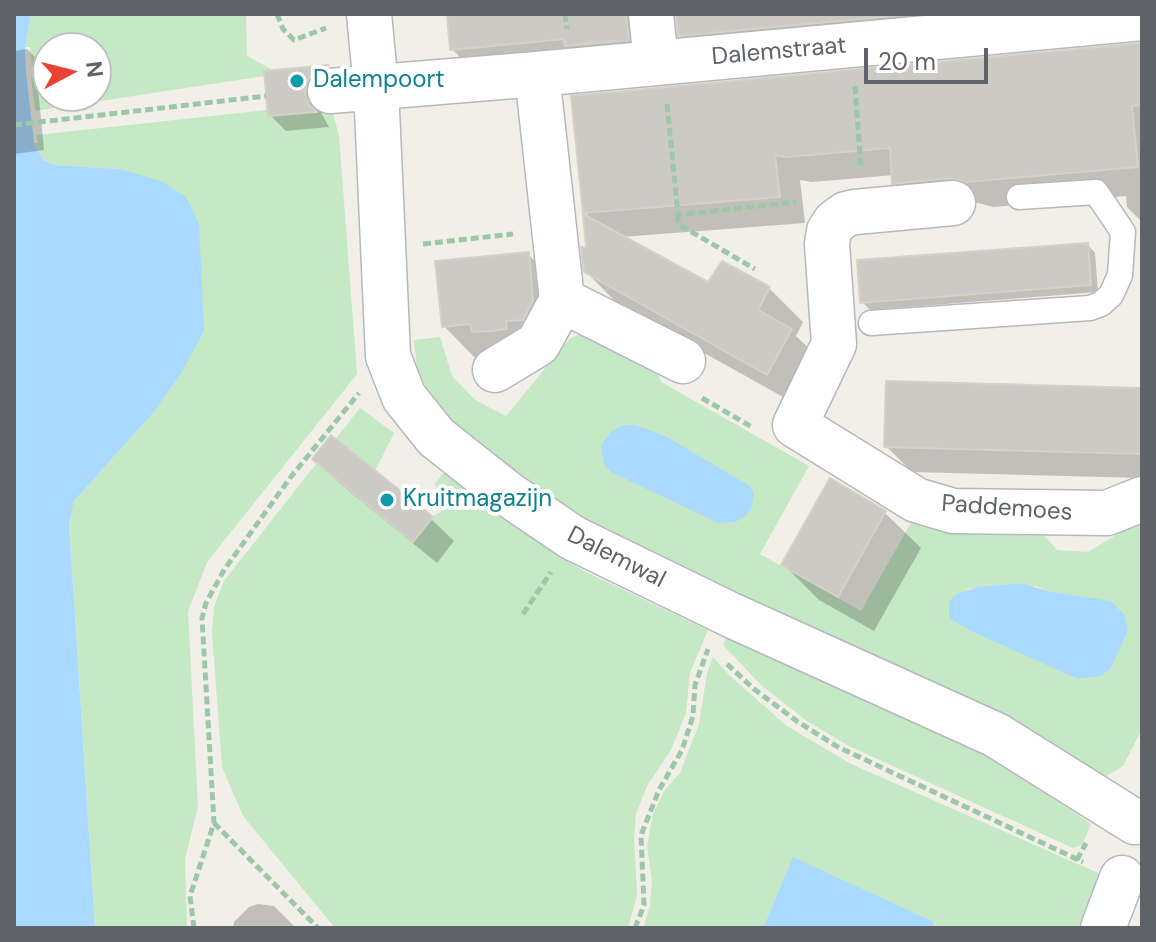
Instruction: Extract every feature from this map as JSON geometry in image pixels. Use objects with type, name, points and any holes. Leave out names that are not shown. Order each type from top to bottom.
[{"type":"street","name":"Dalemwal","points":[[369,14],[376,87],[388,356],[404,397],[436,437],[508,494],[573,538],[731,615],[996,735],[1138,814]]},
{"type":"street","points":[[651,14],[659,62]]},
{"type":"street","name":"Dalemstraat","points":[[330,91],[1142,18]]},
{"type":"street","points":[[495,370],[538,344],[562,300],[537,74]]},
{"type":"street","points":[[795,425],[834,344],[827,244],[829,231],[849,217],[953,203]]},
{"type":"street","points":[[562,300],[683,361]]},
{"type":"street","name":"Paddemoes","points":[[795,425],[916,500],[953,511],[1107,513],[1142,499]]},
{"type":"street","points":[[1103,928],[1122,878],[1138,814]]},
{"type":"lane","points":[[871,323],[1090,308],[1101,304],[1111,295],[1120,275],[1132,232],[1096,192],[1019,197]]},
{"type":"path","points":[[277,14],[283,29],[294,40],[324,29]]},
{"type":"path","points":[[678,215],[817,200],[849,217],[852,45]]},
{"type":"path","points":[[659,62],[678,224],[755,269]]},
{"type":"path","points":[[14,125],[266,96]]},
{"type":"path","points":[[383,249],[554,230]]},
{"type":"path","points":[[683,361],[689,391],[779,443],[788,441],[795,425]]},
{"type":"path","points":[[194,928],[190,896],[214,823],[202,634],[206,603],[224,570],[329,427],[364,387],[394,374]]},
{"type":"path","points":[[635,928],[644,905],[641,835],[659,790],[682,750],[693,716],[695,685],[709,646],[754,689],[838,747],[1077,860],[1122,878]]},
{"type":"path","points":[[214,823],[318,928]]},
{"type":"green space","points":[[31,14],[246,14],[247,56],[273,70],[264,71],[264,76],[112,99],[112,32],[32,32],[32,71],[30,47],[25,47]]},
{"type":"green space","points":[[267,110],[268,116],[332,110],[339,136],[357,374],[207,562],[188,612],[198,806],[185,859],[187,928],[95,928],[69,524],[73,502],[154,412],[180,375],[120,169],[54,165],[43,160],[34,143],[38,143],[37,135]]},
{"type":"green space","points":[[594,329],[654,359],[661,382],[809,466],[760,554],[861,611],[911,523],[942,532],[1045,536],[1057,550],[1088,552],[1142,519],[1142,729],[1123,766],[1103,778],[653,560],[529,488],[446,415],[428,392],[417,366],[414,340],[440,337],[452,376],[475,400],[506,416],[570,338]],"holes":[[[1011,584],[1037,586],[1047,591],[1095,599],[1128,631],[1106,673],[1016,649],[973,632],[967,589]]]},
{"type":"green space","points":[[360,408],[394,433],[375,471],[432,517],[445,509],[435,484],[444,472],[477,500],[584,571],[708,630],[690,673],[686,713],[671,750],[647,786],[636,814],[637,895],[628,928],[335,928],[243,816],[222,767],[212,632],[214,607],[224,581]]},
{"type":"green space","points":[[728,634],[991,756],[1091,824],[1082,845],[1073,848],[849,746],[807,721],[762,686],[723,645]]},
{"type":"green space","points":[[713,657],[787,726],[851,764],[1105,876],[1082,928],[932,928],[934,922],[793,858],[763,928],[643,928],[650,906],[652,880],[647,846],[653,814],[664,791],[680,773],[699,724],[707,673]]},
{"type":"water","points":[[14,14],[31,14],[25,47],[26,72],[34,143],[43,160],[54,165],[120,169],[161,181],[186,197],[199,224],[204,331],[180,375],[154,412],[74,501],[69,524],[95,928],[14,928]]},
{"type":"water","points":[[623,425],[635,425],[665,436],[748,485],[754,493],[751,509],[735,522],[718,523],[611,472],[604,464],[601,445],[611,432]]},
{"type":"water","points":[[1011,584],[1111,601],[1125,616],[1128,631],[1110,670],[1100,676],[1078,679],[949,618],[949,601],[957,594],[978,587]]},
{"type":"water","points":[[793,857],[934,922],[932,928],[763,928]]},
{"type":"building","points":[[447,14],[626,14],[629,40],[565,46],[564,39],[450,50]]},
{"type":"building","points":[[676,14],[914,14],[678,36]]},
{"type":"building","points":[[1142,43],[1142,105],[1132,106],[1138,167],[966,182],[951,178],[892,184],[890,148],[785,157],[775,155],[780,197],[583,213],[571,96]]},
{"type":"building","name":"Dalempoort","points":[[328,65],[315,71],[307,81],[305,94],[309,105],[317,112],[268,116],[264,71]]},
{"type":"building","points":[[583,214],[708,282],[722,261],[770,287],[758,310],[792,329],[767,375],[584,272],[581,247],[586,247]]},
{"type":"building","points":[[1088,243],[1091,285],[860,303],[857,260]]},
{"type":"building","points":[[529,252],[533,300],[523,320],[506,321],[507,329],[490,331],[472,332],[470,324],[442,327],[435,261]]},
{"type":"building","points":[[886,381],[1142,388],[1142,454],[884,447]]},
{"type":"building","points":[[331,435],[433,517],[413,542],[312,459]]},
{"type":"building","points":[[830,478],[886,511],[838,597],[781,565]]},
{"type":"place","name":"Dalempoort","points":[[297,81]]},
{"type":"place","name":"Kruitmagazijn","points":[[387,500]]}]
